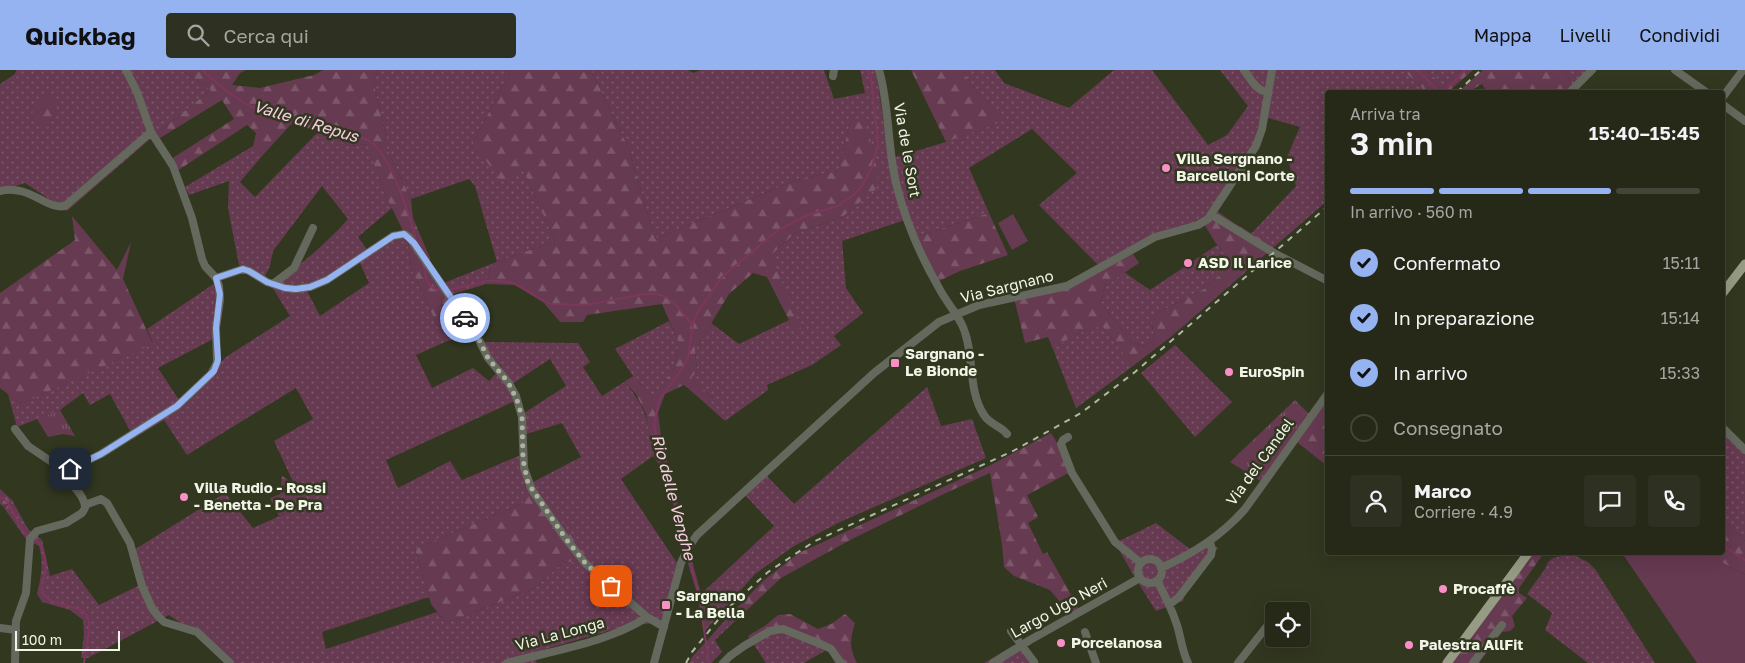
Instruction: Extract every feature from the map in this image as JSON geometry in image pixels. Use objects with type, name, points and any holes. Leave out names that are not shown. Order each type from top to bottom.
[{"type":"main road","points":[[1725,290],[1745,264]]},
{"type":"main road","points":[[1447,663],[1528,555]]},
{"type":"street","points":[[68,473],[70,469],[101,454],[177,406],[214,371],[218,360],[216,328],[220,294],[216,278],[205,266],[192,218],[173,166],[151,132],[137,92],[126,70]]},
{"type":"street","name":"Via de le Sort","points":[[879,70],[896,186],[925,262],[940,291],[956,314],[966,336],[974,389],[979,405],[988,421],[1006,434]]},
{"type":"street","points":[[1244,70],[1257,87],[1264,92],[1268,92]]},
{"type":"street","name":"Via Sargnano","points":[[654,663],[678,574],[686,551],[697,535],[874,372],[924,332],[956,314],[979,305],[1068,286],[1155,237],[1198,225],[1212,215],[1256,146],[1262,129],[1272,70]]},
{"type":"street","points":[[1572,90],[1592,70]]},
{"type":"street","points":[[1675,70],[1703,90]]},
{"type":"street","points":[[1725,94],[1743,70]]},
{"type":"street","points":[[1725,106],[1745,121]]},
{"type":"street","points":[[0,191],[9,189],[22,190],[57,206],[65,206],[151,132]]},
{"type":"street","points":[[1212,215],[1274,253],[1325,279]]},
{"type":"street","points":[[273,284],[294,268],[313,228]]},
{"type":"street","points":[[216,278],[243,269],[273,284],[296,289],[310,287],[327,280],[396,235],[406,235],[414,243],[449,294],[478,338],[488,358],[508,382],[517,400],[522,417],[524,468],[532,490],[586,564],[648,617],[664,627]]},
{"type":"street","name":"Via del Candel","points":[[1161,568],[1210,542],[1231,524],[1245,508],[1325,398]]},
{"type":"street","points":[[15,429],[28,446],[68,473],[70,482],[84,499],[85,505],[82,513],[66,522],[40,529],[34,533],[30,542],[26,593],[17,614],[15,663]]},
{"type":"street","points":[[1725,430],[1745,450]]},
{"type":"street","points":[[1068,437],[1061,444],[1072,473],[1115,542],[1141,563]]},
{"type":"street","points":[[85,505],[100,500],[107,503],[130,543],[144,591],[158,616],[164,622],[197,632],[230,663]]},
{"type":"street","points":[[1169,605],[1179,597],[1211,555],[1210,542]]},
{"type":"street","points":[[1148,560],[1154,560],[1161,568],[1161,575],[1157,581],[1146,583],[1140,578],[1138,572],[1141,563],[1148,560]]},
{"type":"street","name":"Largo Ugo Neri","points":[[993,663],[1140,578]]},
{"type":"street","points":[[1157,581],[1177,624],[1184,655],[1188,663]]},
{"type":"street","name":"Via La Longa","points":[[507,663],[603,637],[629,628],[648,617]]},
{"type":"street","points":[[1474,663],[1502,625]]},
{"type":"street","points":[[0,628],[16,630]]},
{"type":"street","points":[[723,663],[744,646],[770,631],[783,629],[831,649],[841,663]]},
{"type":"street","points":[[1238,663],[1265,629]]},
{"type":"street","points":[[1011,631],[1034,662]]},
{"type":"street","points":[[1085,632],[1096,663]]},
{"type":"street","points":[[1245,654],[1253,661]]},
{"type":"green space","points":[[16,70],[181,70],[211,90],[157,133],[67,211],[25,183],[0,191],[0,84],[15,74]]},
{"type":"green space","points":[[181,70],[246,70],[240,73],[232,85],[260,88],[314,75],[323,70],[379,70],[373,81],[387,139],[387,149],[411,199],[413,218],[430,258],[431,273],[472,334],[445,342],[411,268],[408,241],[384,192],[367,144],[351,146],[293,122],[263,155],[253,146],[256,133],[247,125],[177,171],[171,159],[234,119],[222,100],[160,138],[157,133],[211,90]]},
{"type":"green space","points":[[379,70],[511,70],[473,143],[522,167],[555,241],[497,262],[475,186],[469,179],[411,199],[387,149],[387,139],[373,81]]},
{"type":"green space","points":[[511,70],[591,70],[629,149],[655,239],[796,180],[838,171],[851,119],[865,122],[879,169],[876,189],[842,217],[794,234],[771,255],[802,331],[792,326],[767,277],[753,273],[729,294],[695,350],[697,371],[691,378],[714,399],[706,404],[684,385],[665,394],[658,413],[662,444],[670,471],[666,474],[653,456],[646,414],[636,394],[624,382],[633,376],[653,398],[674,369],[679,343],[662,304],[587,315],[583,322],[560,322],[544,303],[515,285],[486,284],[491,264],[555,241],[522,167],[513,178],[501,181],[473,143]]},
{"type":"green space","points":[[591,70],[688,70],[693,73],[701,70],[824,70],[834,99],[865,93],[860,70],[876,70],[889,159],[946,142],[1005,120],[976,91],[962,70],[995,70],[1004,83],[1069,108],[1114,70],[1152,70],[1208,145],[1227,135],[1248,106],[1220,70],[1403,70],[1424,90],[1325,90],[1325,203],[1274,247],[1251,234],[1296,186],[1287,157],[1300,127],[1261,116],[1254,142],[1204,224],[1163,236],[1103,270],[1039,205],[1077,173],[1032,129],[969,168],[989,213],[913,238],[905,220],[842,241],[846,288],[863,313],[834,336],[841,345],[812,365],[767,385],[768,390],[725,421],[706,404],[713,398],[690,378],[697,371],[695,350],[711,323],[739,344],[789,320],[792,326],[771,255],[794,234],[842,217],[851,119],[838,171],[796,180],[655,239],[629,149]]},
{"type":"green space","points":[[911,70],[962,70],[976,91],[1006,120],[946,142]]},
{"type":"green space","points":[[1403,70],[1427,70],[1444,88],[1460,70],[1473,70],[1450,90],[1424,90]]},
{"type":"green space","points":[[1427,70],[1460,70],[1444,89]]},
{"type":"green space","points":[[1483,70],[1565,70],[1575,90],[1486,90],[1482,84],[1472,90],[1460,90]]},
{"type":"green space","points":[[1565,70],[1594,70],[1578,90],[1575,90]]},
{"type":"green space","points":[[48,91],[57,108],[47,128],[30,116]]},
{"type":"green space","points":[[318,132],[351,146],[368,144],[384,192],[392,208],[358,237],[370,254],[403,231],[408,241],[411,268],[445,342],[416,355],[432,388],[473,368],[489,381],[502,367],[477,342],[578,343],[590,362],[583,367],[602,396],[624,382],[638,400],[646,416],[653,456],[621,479],[677,563],[662,623],[629,625],[532,653],[537,663],[234,663],[229,657],[169,615],[88,658],[81,658],[84,634],[83,620],[70,610],[42,602],[37,594],[42,564],[39,546],[26,539],[4,508],[12,500],[28,529],[42,540],[50,576],[72,569],[99,605],[144,583],[134,550],[225,493],[253,528],[300,507],[294,484],[274,441],[313,419],[296,388],[187,455],[164,420],[134,438],[110,394],[90,405],[83,393],[60,410],[17,427],[8,394],[21,404],[153,343],[147,329],[215,283],[221,302],[217,337],[158,368],[181,403],[226,357],[290,316],[271,285],[312,255],[348,219],[322,186],[273,251],[270,266],[265,276],[239,265],[228,208],[229,181],[189,195],[185,187],[253,146],[263,155],[240,182],[255,197]],"holes":[[[359,261],[369,283],[320,316],[306,289]],[[550,359],[566,386],[524,413],[523,435],[562,423],[581,457],[533,482],[523,454],[462,480],[450,461],[398,488],[386,460],[517,400],[512,384]],[[525,502],[589,559],[562,563],[535,588],[458,619],[445,622],[437,612],[326,649],[322,632],[429,597],[415,549]]]},
{"type":"green space","points":[[1217,211],[1274,247],[1172,336],[1133,366],[1103,327],[1083,331],[1053,349],[1048,337],[1025,343],[1013,294],[1092,276],[1133,254],[1139,263],[1105,286],[1101,303],[1131,341],[1145,347],[1154,340],[1152,323],[1158,313],[1206,288],[1224,271],[1224,253],[1204,224]]},
{"type":"green space","points":[[989,213],[1008,255],[960,271],[933,284],[913,238]]},
{"type":"green space","points":[[1013,214],[1028,241],[1012,250],[998,223]]},
{"type":"green space","points":[[72,216],[117,270],[131,242],[123,279],[153,344],[21,404],[0,388],[0,293],[75,240]]},
{"type":"green space","points":[[1217,245],[1224,253],[1224,271],[1206,288],[1158,313],[1152,323],[1154,340],[1145,347],[1131,341],[1101,303],[1105,286],[1124,272],[1150,290]]},
{"type":"green space","points":[[491,264],[486,284],[447,296],[439,285]]},
{"type":"green space","points":[[669,321],[679,343],[674,369],[653,399],[633,376],[615,349]]},
{"type":"green space","points":[[1093,327],[1103,327],[1133,366],[1076,408],[1053,349],[1072,336]]},
{"type":"green space","points":[[1175,345],[1232,402],[1195,437],[1141,373]]},
{"type":"green space","points":[[927,387],[941,426],[972,419],[986,458],[840,522],[794,546],[755,574],[704,632],[698,596],[684,551],[666,474],[670,471],[701,594],[774,526],[744,494],[765,474],[794,504]]},
{"type":"green space","points":[[1325,392],[1325,464],[1293,439]]},
{"type":"green space","points":[[1295,400],[1309,414],[1262,482],[1230,462]]},
{"type":"green space","points":[[60,410],[75,436],[63,434],[48,437],[37,419]]},
{"type":"green space","points":[[1725,429],[1745,447],[1745,541],[1725,520]]},
{"type":"green space","points":[[1051,433],[1074,470],[1027,495],[1038,517],[1028,523],[1043,554],[1047,552],[1080,611],[1070,614],[1050,590],[1014,576],[1004,567],[990,473],[852,539],[781,578],[729,627],[728,617],[764,580],[799,553],[989,466]]},
{"type":"green space","points":[[282,476],[294,484],[301,507],[279,516],[270,498],[280,494]]},
{"type":"green space","points":[[532,482],[589,559],[562,563],[535,588],[458,619],[445,622],[431,604],[415,549],[525,502]]},
{"type":"green space","points":[[0,489],[12,500],[4,507],[0,504]]},
{"type":"green space","points":[[1725,520],[1745,541],[1745,575],[1721,562],[1715,555],[1725,555]]},
{"type":"green space","points":[[1156,523],[1195,553],[1212,544],[1218,548],[1185,593],[1183,601],[1156,611],[1115,543]]},
{"type":"green space","points":[[1522,555],[1543,555],[1519,588],[1519,593],[1527,598],[1512,616],[1515,626],[1510,631],[1502,632],[1479,663],[1442,663]]},
{"type":"green space","points":[[1573,555],[1588,562],[1595,569],[1655,663],[1588,663],[1545,630],[1552,613],[1527,594],[1548,562],[1553,558]]},
{"type":"green space","points":[[1623,555],[1715,555],[1721,562],[1745,575],[1745,663],[1697,663]]},
{"type":"green space","points":[[790,614],[818,629],[831,624],[845,614],[855,623],[851,643],[857,663],[835,663],[824,643],[776,634],[766,625],[778,615]]},
{"type":"green space","points":[[728,617],[729,627],[715,640],[722,652],[711,663],[689,663],[692,657]]},
{"type":"green space","points":[[766,625],[776,634],[824,643],[828,649],[804,663],[766,663],[748,636]]},
{"type":"green space","points":[[1021,641],[1035,663],[984,663]]},
{"type":"waterway","name":"Valle di Repus","points":[[202,70],[233,96],[259,110],[370,141],[378,148],[393,173],[417,244]]},
{"type":"waterway","name":"Rio delle Venghe","points":[[686,547],[669,473],[658,445],[654,424],[659,400],[688,358],[693,324],[697,313],[722,277],[778,230],[808,215],[838,206],[861,187],[872,168],[878,143],[871,78],[868,70]]},
{"type":"waterway","points":[[1417,70],[1438,90]]},
{"type":"waterway","points":[[1446,90],[1465,70]]},
{"type":"waterway","name":"Valle di Repus","points":[[423,263],[429,284],[436,289],[442,290]]},
{"type":"waterway","name":"Valle di Repus","points":[[449,290],[487,281],[501,281],[513,283],[550,304],[586,305],[644,294],[657,294],[666,297],[675,304],[692,324]]},
{"type":"waterway","points":[[0,497],[7,501],[24,533],[29,536]]},
{"type":"waterway","points":[[34,538],[40,545],[45,558],[46,568],[42,584],[42,591],[45,597],[51,601],[79,609],[88,617],[89,633],[84,663]]},
{"type":"waterway","points":[[1725,546],[1745,560]]},
{"type":"waterway","name":"Rio delle Venghe","points":[[688,554],[699,596],[709,663]]},
{"type":"railway","points":[[1459,90],[1481,70]]},
{"type":"railway","points":[[686,663],[692,652],[726,610],[768,572],[815,541],[1013,451],[1081,413],[1135,372],[1325,209]]},
{"type":"way so far","points":[[465,318],[491,363],[508,382],[522,412],[523,460],[528,483],[566,539],[586,564],[611,586]]},
{"type":"place","name":"Villa Sergnano - Barcelloni Corte","points":[[1166,168]]},
{"type":"place","name":"ASD Il Larice","points":[[1188,263]]},
{"type":"place","name":"Sargnano - Le Bionde","points":[[895,363]]},
{"type":"place","name":"EuroSpin","points":[[1229,372]]},
{"type":"place","name":"Villa Rudio - Rossi - Benetta - De Pra","points":[[184,497]]},
{"type":"place","name":"Procaffè","points":[[1443,589]]},
{"type":"place","name":"Sargnano - La Bella","points":[[666,605]]},
{"type":"place","name":"Porcelanosa","points":[[1061,643]]},
{"type":"place","name":"Palestra AllFit","points":[[1409,645]]},
{"type":"route","points":[[70,469],[101,454],[177,406],[214,371],[218,360],[216,328],[220,300],[219,286],[216,278],[243,269],[267,282],[285,288],[310,287],[327,280],[393,236],[404,234],[414,243],[465,318]]}]
